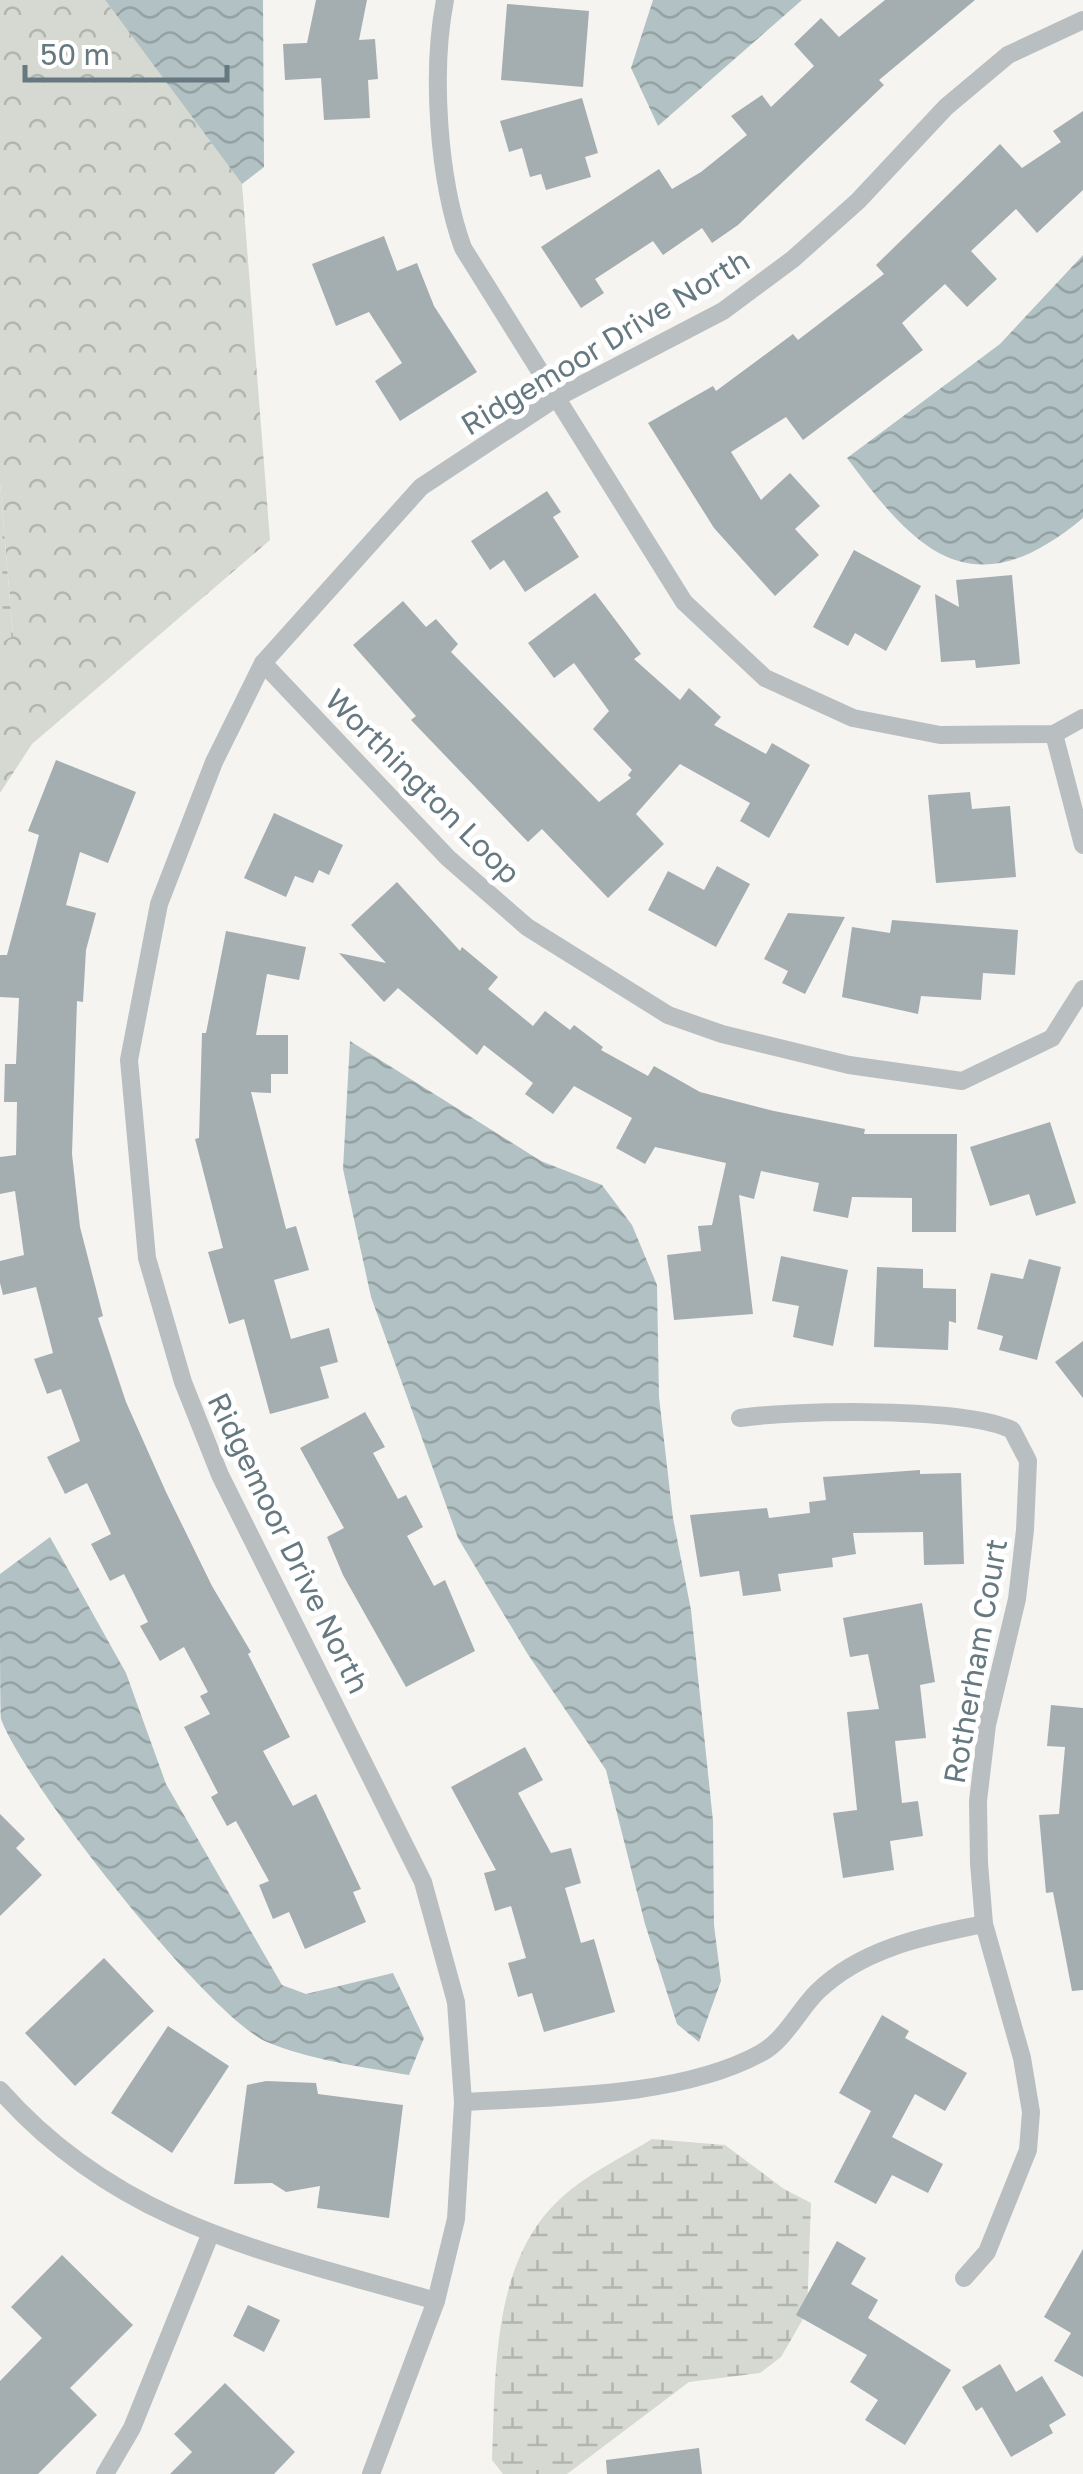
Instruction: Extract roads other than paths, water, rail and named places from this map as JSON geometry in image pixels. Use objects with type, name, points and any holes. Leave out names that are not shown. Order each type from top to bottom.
[{"type":"street","points":[[445,0],[438,38],[448,206],[463,248],[684,602],[765,678],[853,718],[922,732],[1054,734],[1083,718]]},
{"type":"street","name":"Ridgemoor Drive North","points":[[371,2474],[436,2301],[456,2219],[463,2102],[456,2002],[423,1882],[220,1475],[182,1382],[147,1258],[129,1060],[159,904],[207,780],[264,663],[421,488],[556,398],[722,310],[819,236],[946,107],[1008,55],[1083,20]]},
{"type":"street","name":"Worthington Loop","points":[[264,663],[448,858],[528,927],[668,1015],[722,1034],[849,1064],[962,1081],[1052,1038],[1083,989]]},
{"type":"street","points":[[1054,734],[1083,845]]},
{"type":"street","name":"Rotherham Court","points":[[740,1418],[786,1411],[972,1418],[1004,1426],[1022,1442],[1028,1461],[1026,1530],[1017,1599],[987,1725],[978,1801],[984,1924],[1022,2058],[1031,2112],[1028,2150],[986,2252],[964,2278]]},
{"type":"street","points":[[463,2102],[596,2095],[677,2081],[746,2060],[765,2052],[818,1991],[851,1965],[913,1938],[984,1924]]},
{"type":"street","points":[[0,2090],[30,2124],[88,2173],[210,2235],[436,2301]]},
{"type":"street","points":[[105,2474],[132,2428],[210,2235]]},
{"type":"water","points":[[105,0],[263,0],[264,167],[242,184]]},
{"type":"water","points":[[653,0],[802,0],[658,126],[631,68]]},
{"type":"water","points":[[1083,255],[1083,518],[1044,546],[1010,561],[978,564],[950,558],[923,543],[898,520],[847,458],[1000,344]]},
{"type":"water","points":[[350,1041],[541,1161],[602,1185],[632,1225],[657,1285],[659,1397],[673,1518],[691,1610],[713,1821],[714,1925],[721,1981],[699,2042],[677,2024],[645,1924],[606,1770],[527,1653],[458,1538],[371,1297],[343,1169]]},
{"type":"water","points":[[50,1537],[126,1673],[166,1784],[282,1985],[306,1994],[393,1973],[424,2038],[409,2075],[300,2053],[267,2042],[240,2023],[204,1990],[120,1895],[44,1793],[1,1719],[0,1574]]}]
